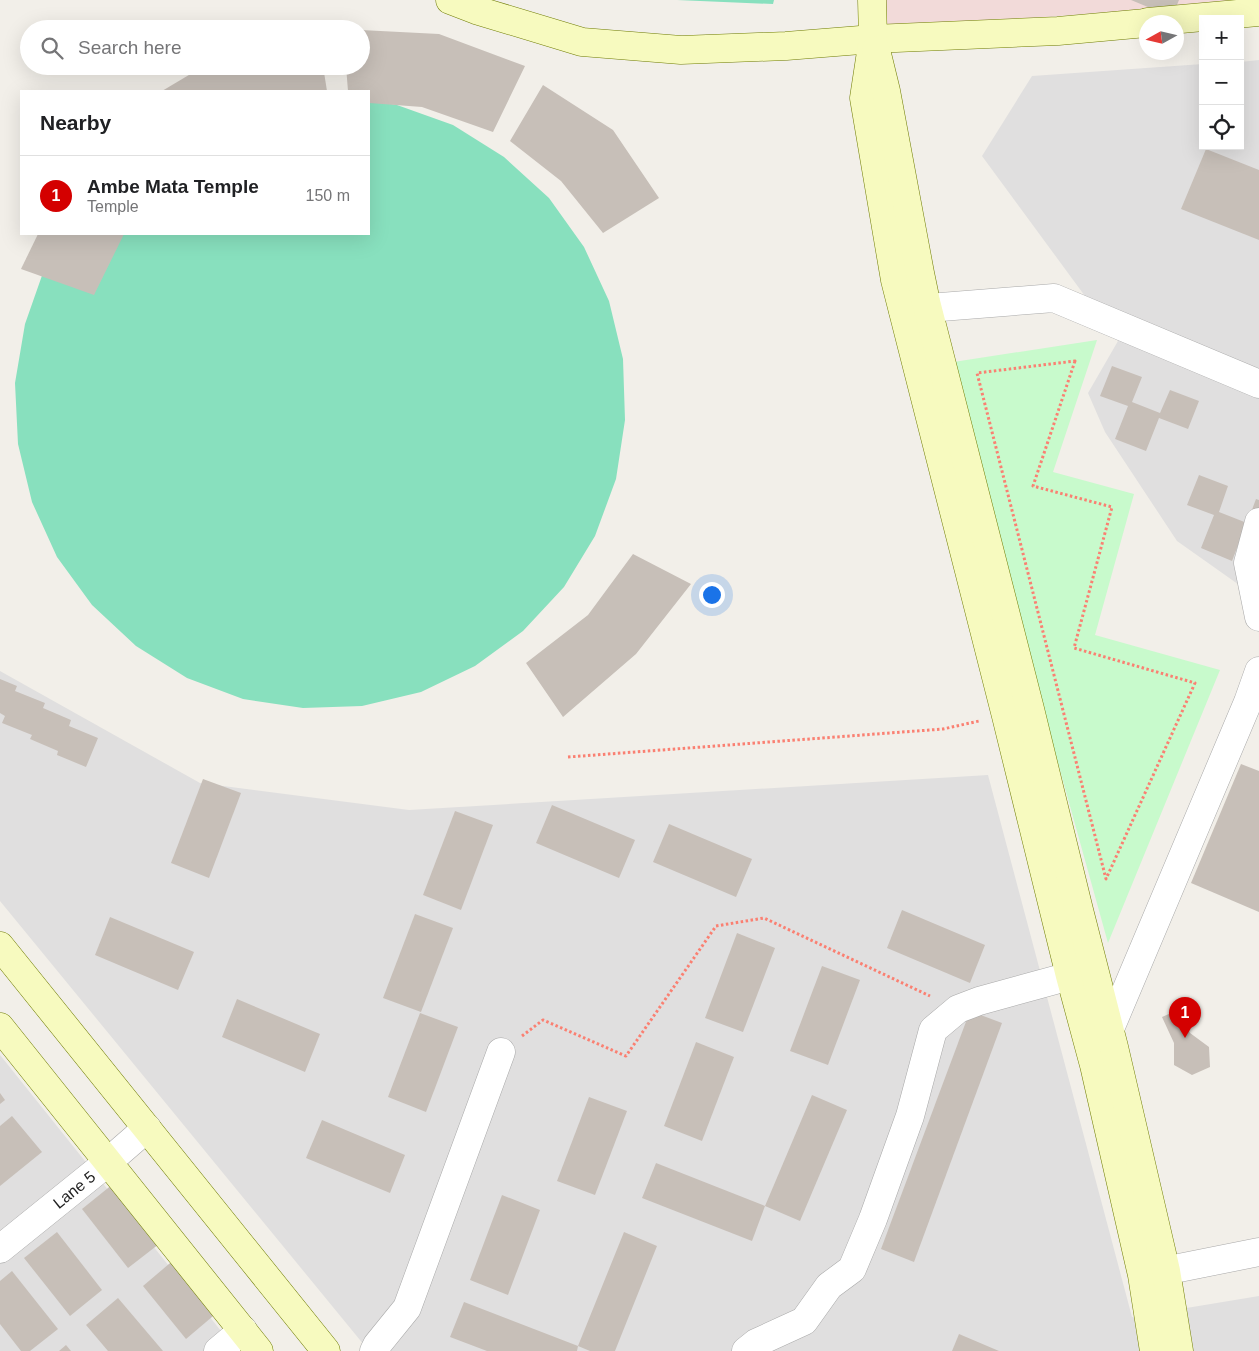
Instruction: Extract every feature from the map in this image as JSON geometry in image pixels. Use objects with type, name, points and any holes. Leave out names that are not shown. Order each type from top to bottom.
[{"type":"street","points":[[450,0],[476,10],[582,42],[681,50],[786,46],[873,38],[1058,31],[1139,24]]},
{"type":"street","points":[[872,0],[873,38],[864,98],[896,280],[915,309],[1018,712],[1067,914],[1110,1029],[1154,1273],[1154,1351]]},
{"type":"street","points":[[1184,19],[1259,12]]},
{"type":"street","points":[[915,309],[1054,298],[1259,384]]},
{"type":"street","points":[[1259,522],[1248,563],[1259,618]]},
{"type":"street","points":[[1094,1065],[1254,702],[1259,671]]},
{"type":"street","points":[[1067,914],[1070,976],[1094,1065],[1178,1351]]},
{"type":"street","points":[[0,946],[326,1351]]},
{"type":"street","points":[[746,1351],[756,1343],[804,1322],[829,1286],[852,1269],[873,1219],[910,1116],[933,1030],[958,1009],[979,1001],[1070,976]]},
{"type":"street","points":[[0,1027],[251,1341],[218,1351]]},
{"type":"street","points":[[374,1351],[407,1308],[501,1052]]},
{"type":"street","name":"Lane 5","points":[[0,1249],[108,1162],[146,1128]]},
{"type":"street","points":[[1154,1273],[1259,1252]]},
{"type":"path","points":[[1075,361],[1033,486],[1112,508],[1074,648],[1195,683],[1106,879],[977,373],[1075,361]]},
{"type":"path","points":[[568,757],[943,729],[1018,712]]},
{"type":"path","points":[[501,1052],[543,1020],[626,1056],[716,926],[764,918],[958,1009]]},
{"type":"shaded area","points":[[884,0],[1259,0],[1259,1],[884,29]]},
{"type":"shaded area","points":[[1259,60],[1259,599],[1177,541],[1105,432],[1088,393],[1118,341],[982,156],[1032,76],[1199,64],[1199,150],[1244,150],[1244,62]]},
{"type":"shaded area","points":[[0,671],[200,783],[409,810],[988,775],[1132,1317],[1259,1296],[1259,1351],[369,1351],[0,901]]},
{"type":"shaded area","points":[[0,1055],[237,1351],[0,1351]]},
{"type":"green space","points":[[677,0],[774,0],[773,4]]},
{"type":"green space","points":[[370,100],[397,105],[453,125],[504,157],[549,198],[584,247],[609,301],[623,359],[625,420],[616,479],[595,536],[564,587],[523,631],[475,666],[421,692],[362,706],[303,708],[243,699],[187,678],[136,646],[92,605],[57,557],[32,502],[18,444],[15,383],[25,324],[45,267],[65,235],[370,235]]},
{"type":"green space","points":[[1097,340],[1053,472],[1134,494],[1095,635],[1220,670],[1108,943],[947,363]]},
{"type":"building","points":[[1131,0],[1179,0],[1173,15],[1167,15]]},
{"type":"building","points":[[370,30],[439,34],[525,66],[493,132],[422,107],[370,103],[370,90],[348,90],[347,75],[370,75]]},
{"type":"building","points":[[189,75],[324,75],[327,90],[164,90]]},
{"type":"building","points":[[543,85],[613,130],[659,198],[603,233],[561,181],[510,141]]},
{"type":"building","points":[[1206,150],[1259,170],[1259,240],[1181,209]]},
{"type":"building","points":[[38,235],[124,235],[94,295],[21,269]]},
{"type":"building","points":[[1112,366],[1142,377],[1132,402],[1160,413],[1170,390],[1199,401],[1188,429],[1159,418],[1146,451],[1115,439],[1128,406],[1100,396]]},
{"type":"building","points":[[1199,475],[1228,486],[1219,512],[1247,523],[1256,499],[1259,500],[1259,532],[1245,527],[1232,561],[1201,548],[1214,515],[1187,505]]},
{"type":"building","points":[[633,554],[691,584],[636,654],[563,717],[526,663],[588,615]]},
{"type":"building","points":[[0,679],[17,686],[15,691],[45,703],[43,708],[71,720],[69,726],[98,738],[86,767],[57,755],[58,751],[30,739],[32,735],[2,723],[5,716],[0,713]]},
{"type":"building","points":[[1241,764],[1259,771],[1259,912],[1191,883]]},
{"type":"building","points":[[203,779],[241,793],[209,878],[171,863]]},
{"type":"building","points":[[552,805],[635,840],[619,878],[536,843]]},
{"type":"building","points":[[455,811],[493,825],[461,910],[423,895]]},
{"type":"building","points":[[669,824],[752,859],[736,897],[653,862]]},
{"type":"building","points":[[902,910],[985,945],[970,983],[887,948]]},
{"type":"building","points":[[415,914],[453,928],[421,1012],[383,998]]},
{"type":"building","points":[[110,917],[194,952],[178,990],[95,955]]},
{"type":"building","points":[[737,933],[775,948],[743,1032],[705,1018]]},
{"type":"building","points":[[822,966],[860,980],[828,1065],[790,1051]]},
{"type":"building","points":[[237,999],[320,1034],[305,1072],[222,1037]]},
{"type":"building","points":[[1180,1009],[1190,1033],[1209,1047],[1210,1067],[1192,1075],[1174,1065],[1174,1043],[1162,1017]]},
{"type":"building","points":[[970,1011],[1002,1023],[914,1262],[881,1249]]},
{"type":"building","points":[[420,1013],[458,1027],[426,1112],[388,1097]]},
{"type":"building","points":[[696,1042],[734,1057],[702,1141],[664,1126]]},
{"type":"building","points":[[0,1093],[5,1100],[0,1104]]},
{"type":"building","points":[[812,1095],[847,1110],[800,1221],[765,1206]]},
{"type":"building","points":[[589,1097],[627,1111],[595,1195],[557,1181]]},
{"type":"building","points":[[12,1116],[42,1152],[0,1186],[0,1126]]},
{"type":"building","points":[[322,1120],[405,1155],[390,1193],[306,1158]]},
{"type":"building","points":[[656,1163],[765,1206],[752,1241],[642,1198]]},
{"type":"building","points":[[113,1184],[159,1244],[128,1268],[82,1209]]},
{"type":"building","points":[[502,1195],[540,1210],[508,1295],[470,1280]]},
{"type":"building","points":[[57,1232],[102,1290],[70,1316],[24,1258]]},
{"type":"building","points":[[624,1232],[657,1246],[615,1351],[590,1351],[578,1346]]},
{"type":"building","points":[[176,1258],[219,1311],[186,1339],[143,1286]]},
{"type":"building","points":[[12,1271],[58,1329],[30,1351],[21,1351],[0,1324],[0,1281]]},
{"type":"building","points":[[118,1298],[163,1351],[108,1351],[86,1325]]},
{"type":"building","points":[[464,1302],[578,1346],[577,1351],[487,1351],[450,1337]]},
{"type":"building","points":[[959,1334],[999,1351],[952,1351]]},
{"type":"building","points":[[66,1345],[71,1351],[59,1351]]},
{"type":"place","name":"Ambe Mata Temple","points":[[1185,1038]]}]
